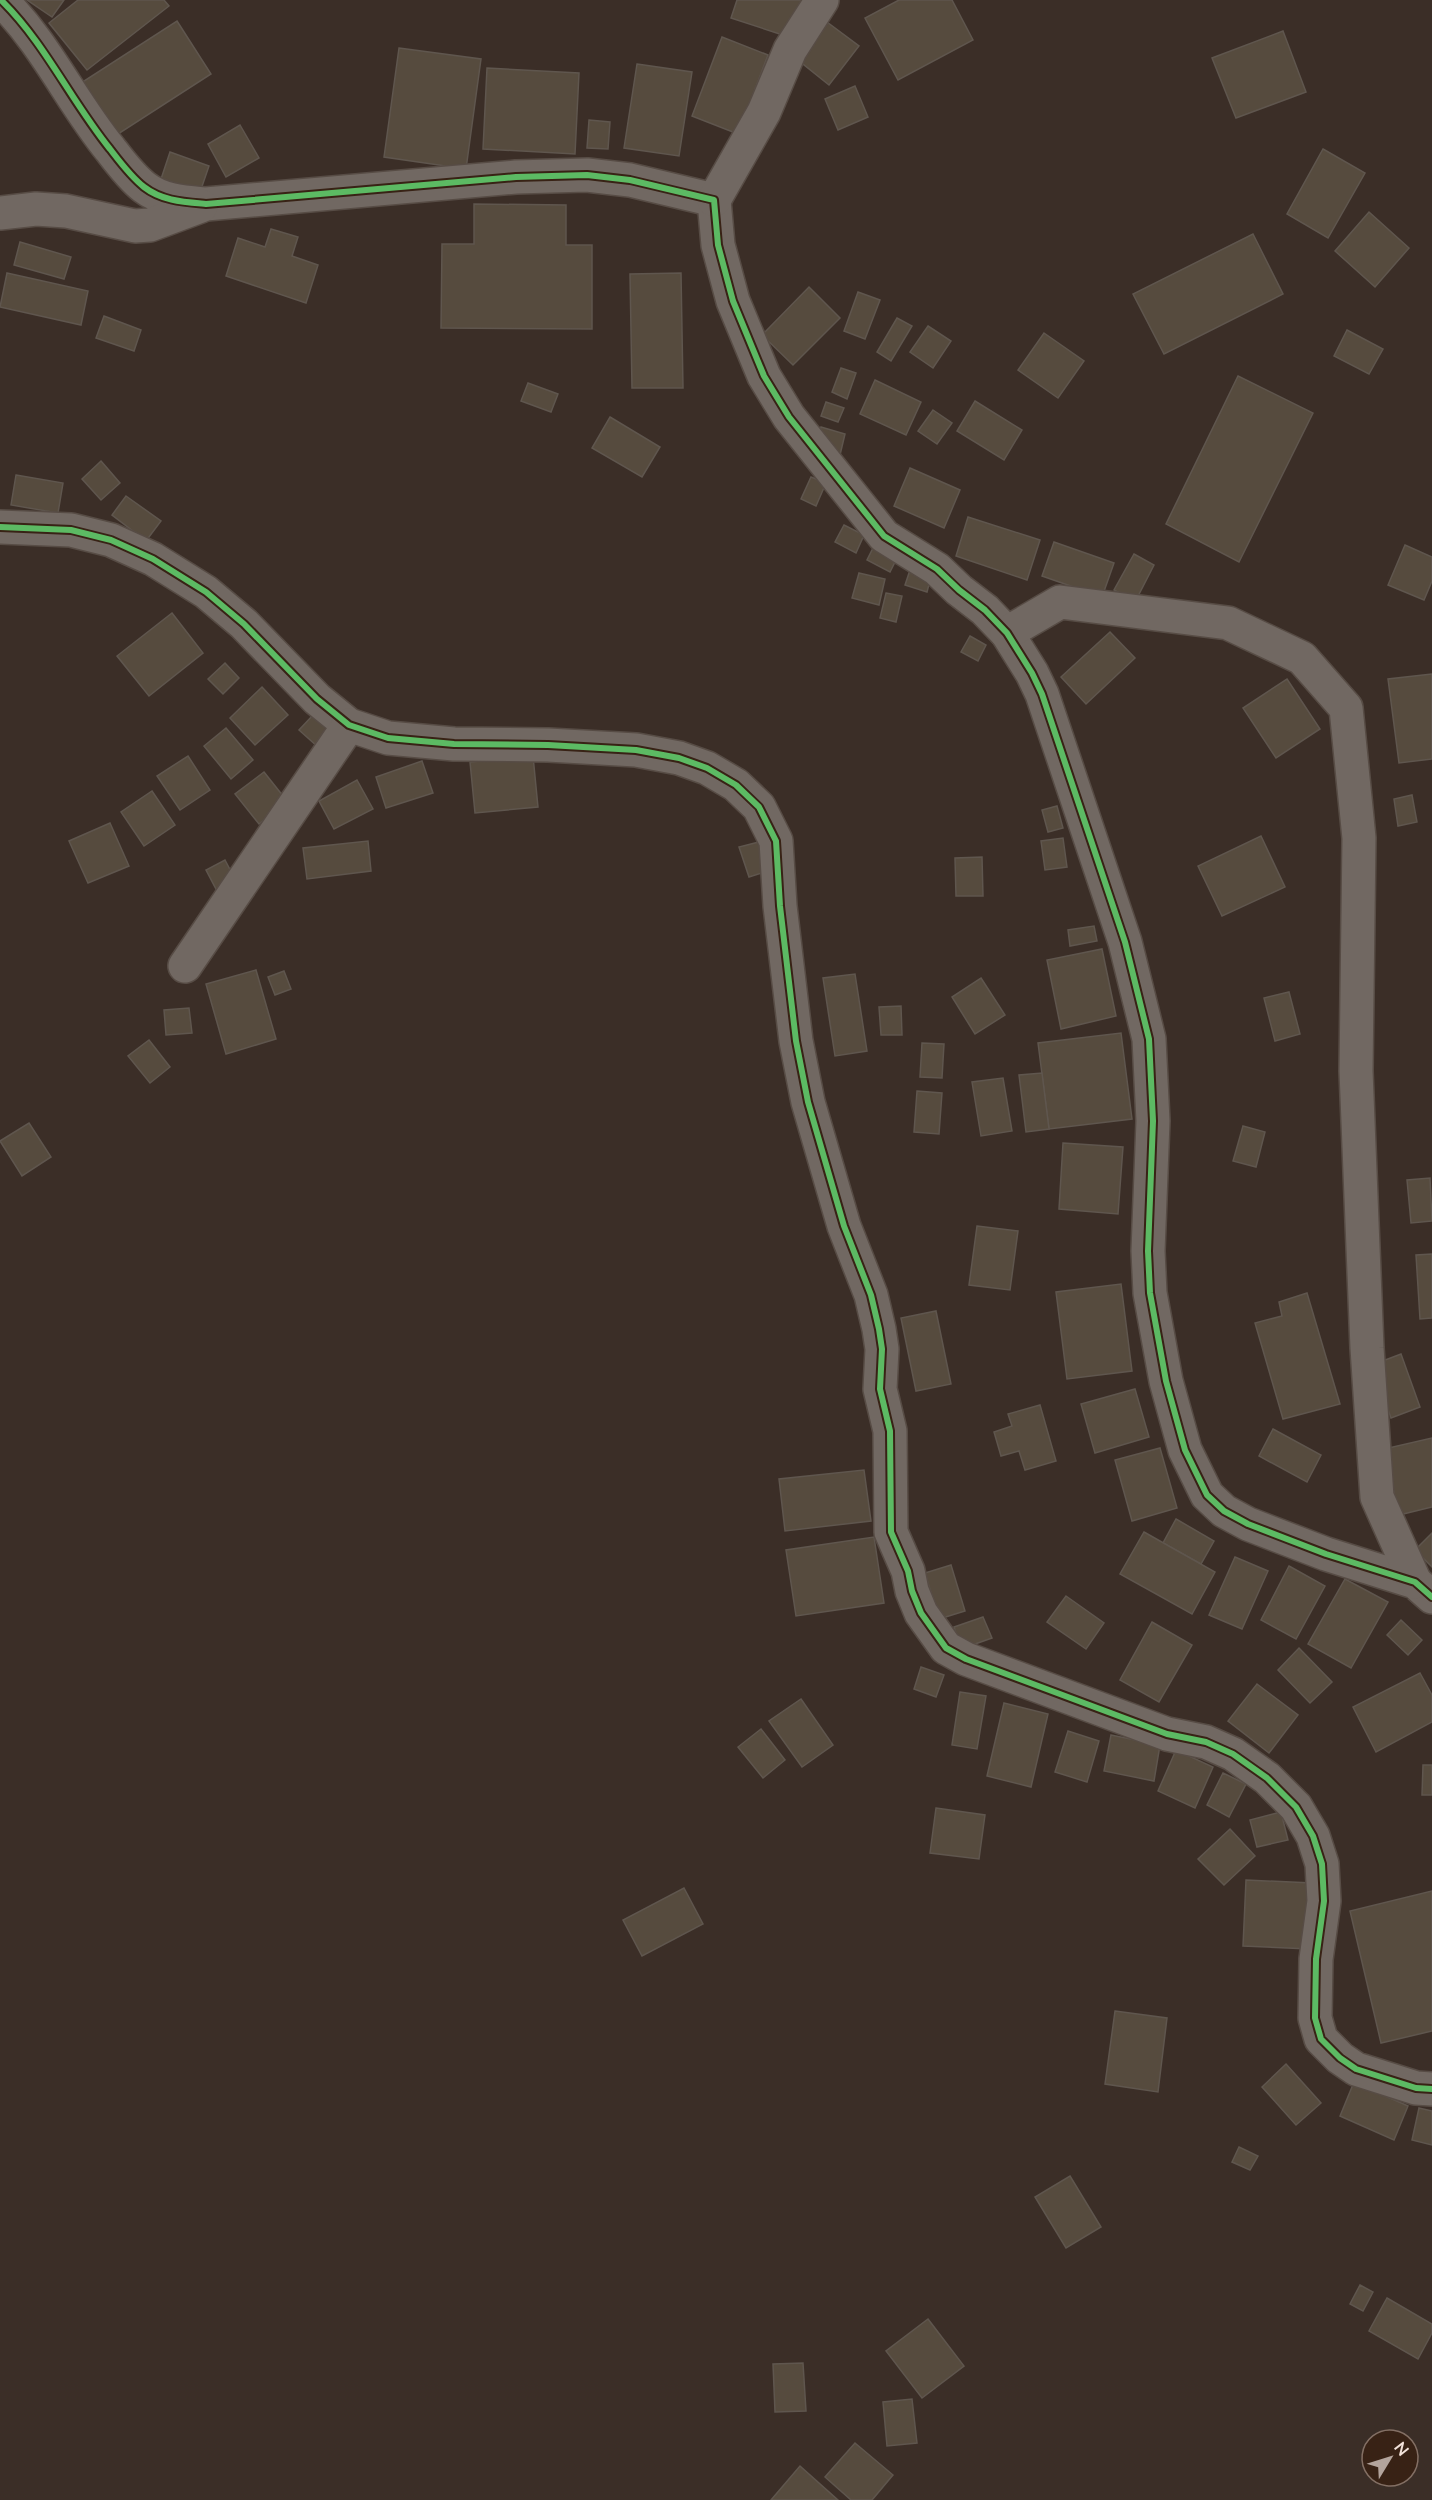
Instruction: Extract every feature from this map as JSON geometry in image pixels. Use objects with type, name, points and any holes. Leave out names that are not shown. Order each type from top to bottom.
[{"type":"street","points":[[1,0],[15,14],[46,55],[86,119],[124,167],[144,187],[171,200],[206,204],[516,177],[586,175],[630,180],[714,200]]},
{"type":"street","points":[[822,0],[790,50],[764,112],[714,200],[718,245],[733,301],[764,376],[789,417],[884,536],[937,569],[985,610],[1007,633],[1032,673],[1055,730],[1125,942],[1149,1039],[1153,1122],[1148,1251],[1150,1293],[1176,1423],[1188,1458],[1207,1495],[1224,1511],[1248,1524],[1424,1589]]},
{"type":"street","points":[[0,213],[36,209],[66,211],[135,226],[150,225],[206,204]]},
{"type":"street","points":[[0,527],[70,530],[111,540],[153,558],[206,592],[244,624],[317,699],[349,725],[388,738],[454,744],[636,750],[679,758],[707,768],[736,784],[759,807],[776,841],[780,906],[792,1008],[807,1102],[844,1226],[871,1295],[879,1329],[882,1349],[880,1389],[890,1431],[891,1532],[908,1571],[912,1591],[921,1613],[946,1648],[974,1663],[1167,1734],[1206,1742],[1233,1754],[1267,1778],[1296,1807],[1313,1836],[1322,1864],[1324,1901],[1316,1959],[1315,2018],[1321,2039],[1340,2058],[1356,2068],[1416,2088],[1432,2090]]},
{"type":"street","points":[[1007,633],[1060,602],[1228,623],[1302,658],[1346,708],[1359,838],[1356,1071],[1366,1348],[1377,1497],[1424,1589]]},
{"type":"street","points":[[184,966],[349,725]]},
{"type":"building","points":[[27,0],[64,0],[52,17]]},
{"type":"building","points":[[78,0],[164,0],[169,6],[87,70],[49,23]]},
{"type":"building","points":[[737,0],[807,0],[795,39],[731,18]]},
{"type":"building","points":[[899,0],[952,0],[973,40],[898,80],[865,18]]},
{"type":"building","points":[[177,21],[211,74],[115,136],[81,83]]},
{"type":"building","points":[[827,22],[859,46],[829,85],[798,60]]},
{"type":"building","points":[[1283,31],[1306,92],[1236,118],[1212,58]]},
{"type":"building","points":[[722,37],[768,55],[738,134],[692,116]]},
{"type":"building","points":[[399,48],[481,59],[466,169],[384,157]]},
{"type":"building","points":[[637,64],[692,72],[679,156],[624,148]]},
{"type":"building","points":[[487,68],[579,73],[575,154],[483,149]]},
{"type":"building","points":[[855,86],[868,117],[838,130],[825,99]]},
{"type":"building","points":[[589,120],[610,122],[608,149],[587,148]]},
{"type":"building","points":[[240,125],[259,158],[226,177],[208,144]]},
{"type":"building","points":[[1323,149],[1365,173],[1328,238],[1287,214]]},
{"type":"building","points":[[170,152],[209,166],[198,198],[159,185]]},
{"type":"building","points":[[474,204],[566,205],[566,245],[592,245],[592,329],[441,328],[442,244],[474,244]]},
{"type":"building","points":[[1369,212],[1409,248],[1375,287],[1335,251]]},
{"type":"building","points":[[271,229],[298,237],[292,256],[318,265],[306,303],[226,276],[238,238],[265,247]]},
{"type":"building","points":[[1253,234],[1283,294],[1164,354],[1133,294]]},
{"type":"building","points":[[20,242],[71,257],[64,279],[14,265]]},
{"type":"building","points":[[7,273],[88,291],[81,325],[0,307]]},
{"type":"building","points":[[681,273],[683,388],[632,388],[630,274]]},
{"type":"building","points":[[809,287],[840,318],[793,365],[762,335]]},
{"type":"building","points":[[858,292],[880,300],[865,339],[844,331]]},
{"type":"building","points":[[104,316],[141,330],[134,351],[96,338]]},
{"type":"building","points":[[897,318],[912,326],[891,361],[877,352]]},
{"type":"building","points":[[928,326],[951,341],[933,368],[910,352]]},
{"type":"building","points":[[1347,330],[1383,349],[1369,374],[1334,356]]},
{"type":"building","points":[[1044,333],[1084,361],[1058,398],[1018,370]]},
{"type":"building","points":[[841,368],[856,373],[847,399],[832,392]]},
{"type":"building","points":[[1238,376],[1313,413],[1239,562],[1166,524]]},
{"type":"building","points":[[875,380],[921,402],[906,435],[860,414]]},
{"type":"building","points":[[528,383],[558,394],[551,412],[521,401]]},
{"type":"building","points":[[975,401],[1022,430],[1004,460],[957,431]]},
{"type":"building","points":[[826,402],[844,408],[838,422],[821,416]]},
{"type":"building","points":[[933,410],[952,423],[937,444],[918,431]]},
{"type":"building","points":[[610,417],[660,447],[642,477],[592,448]]},
{"type":"building","points":[[821,427],[845,434],[840,455],[815,447]]},
{"type":"building","points":[[101,461],[120,483],[101,500],[82,479]]},
{"type":"building","points":[[910,468],[960,490],[944,528],[894,506]]},
{"type":"building","points":[[16,475],[63,483],[58,513],[11,505]]},
{"type":"building","points":[[811,477],[826,483],[816,506],[801,499]]},
{"type":"building","points":[[126,496],[161,521],[146,541],[112,515]]},
{"type":"building","points":[[968,517],[1040,540],[1027,580],[956,556]]},
{"type":"building","points":[[844,525],[864,535],[856,553],[835,542]]},
{"type":"building","points":[[1054,542],[1114,563],[1102,597],[1042,576]]},
{"type":"building","points":[[1405,545],[1432,557],[1432,581],[1424,600],[1388,585]]},
{"type":"building","points":[[874,546],[897,558],[890,572],[867,560]]},
{"type":"building","points":[[1134,554],[1154,565],[1135,602],[1114,590]]},
{"type":"building","points":[[910,570],[931,577],[927,592],[905,585]]},
{"type":"building","points":[[859,573],[885,579],[879,605],[852,598]]},
{"type":"building","points":[[886,593],[902,596],[896,622],[880,618]]},
{"type":"building","points":[[172,613],[203,653],[149,696],[117,656]]},
{"type":"building","points":[[1110,632],[1135,658],[1086,704],[1061,677]]},
{"type":"building","points":[[970,636],[986,645],[978,661],[961,652]]},
{"type":"building","points":[[225,663],[239,678],[223,694],[208,679]]},
{"type":"building","points":[[1432,674],[1432,759],[1399,763],[1388,679]]},
{"type":"building","points":[[1287,679],[1320,729],[1276,758],[1243,708]]},
{"type":"building","points":[[262,687],[288,715],[255,745],[230,718]]},
{"type":"building","points":[[313,715],[332,733],[318,747],[299,730]]},
{"type":"building","points":[[226,728],[253,760],[231,779],[204,746]]},
{"type":"building","points":[[188,756],[210,790],[180,810],[157,776]]},
{"type":"building","points":[[533,756],[538,807],[475,813],[470,762]]},
{"type":"building","points":[[422,761],[433,793],[386,808],[376,777]]},
{"type":"building","points":[[264,772],[287,801],[259,824],[235,794]]},
{"type":"building","points":[[357,780],[373,809],[334,829],[319,801]]},
{"type":"building","points":[[152,791],[175,825],[144,846],[121,812]]},
{"type":"building","points":[[1412,795],[1417,822],[1398,826],[1394,799]]},
{"type":"building","points":[[1057,806],[1063,828],[1048,832],[1042,810]]},
{"type":"building","points":[[110,823],[129,866],[88,883],[69,841]]},
{"type":"building","points":[[1261,836],[1285,887],[1222,916],[1198,866]]},
{"type":"building","points":[[1063,838],[1067,867],[1045,870],[1041,841]]},
{"type":"building","points":[[368,841],[371,871],[307,879],[303,848]]},
{"type":"building","points":[[759,842],[768,871],[749,877],[739,847]]},
{"type":"building","points":[[982,857],[983,896],[956,896],[955,858]]},
{"type":"building","points":[[225,860],[236,881],[217,891],[206,870]]},
{"type":"building","points":[[1094,926],[1097,941],[1070,946],[1068,930]]},
{"type":"building","points":[[1102,949],[1116,1016],[1061,1029],[1047,960]]},
{"type":"building","points":[[256,970],[276,1039],[226,1054],[206,984]]},
{"type":"building","points":[[284,971],[291,989],[275,995],[268,977]]},
{"type":"building","points":[[855,974],[867,1051],[835,1056],[823,978]]},
{"type":"building","points":[[981,978],[1005,1015],[975,1034],[952,997]]},
{"type":"building","points":[[1289,992],[1300,1034],[1275,1041],[1264,998]]},
{"type":"building","points":[[901,1006],[902,1035],[881,1035],[879,1007]]},
{"type":"building","points":[[189,1008],[192,1033],[166,1035],[164,1010]]},
{"type":"building","points":[[1121,1033],[1132,1119],[1049,1129],[1038,1043]]},
{"type":"building","points":[[149,1040],[170,1067],[150,1083],[128,1056]]},
{"type":"building","points":[[922,1043],[944,1044],[942,1078],[920,1077]]},
{"type":"building","points":[[1042,1073],[1049,1129],[1026,1132],[1019,1075]]},
{"type":"building","points":[[1003,1078],[1012,1131],[981,1136],[972,1082]]},
{"type":"building","points":[[917,1091],[942,1093],[939,1134],[914,1132]]},
{"type":"building","points":[[29,1123],[51,1157],[22,1176],[0,1141]]},
{"type":"building","points":[[1243,1126],[1265,1132],[1256,1167],[1233,1161]]},
{"type":"building","points":[[1063,1143],[1123,1147],[1118,1214],[1059,1209]]},
{"type":"building","points":[[1430,1178],[1432,1221],[1411,1223],[1407,1180]]},
{"type":"building","points":[[977,1226],[1018,1231],[1010,1290],[969,1285]]},
{"type":"building","points":[[1432,1254],[1432,1318],[1420,1319],[1416,1255]]},
{"type":"building","points":[[1121,1284],[1132,1371],[1067,1379],[1056,1292]]},
{"type":"building","points":[[1307,1293],[1340,1404],[1283,1419],[1255,1323],[1282,1316],[1279,1302]]},
{"type":"building","points":[[936,1311],[951,1384],[916,1391],[901,1318]]},
{"type":"building","points":[[1401,1354],[1420,1407],[1391,1418],[1372,1365]]},
{"type":"building","points":[[1135,1389],[1149,1437],[1095,1453],[1081,1404]]},
{"type":"building","points":[[1040,1405],[1056,1461],[1025,1470],[1019,1451],[1001,1456],[994,1432],[1012,1426],[1008,1414]]},
{"type":"building","points":[[1273,1429],[1321,1455],[1307,1482],[1259,1456]]},
{"type":"building","points":[[1432,1438],[1432,1507],[1399,1515],[1384,1449]]},
{"type":"building","points":[[1160,1448],[1177,1508],[1132,1521],[1115,1460]]},
{"type":"building","points":[[864,1470],[871,1521],[785,1531],[779,1479]]},
{"type":"building","points":[[1176,1519],[1214,1541],[1201,1564],[1163,1543]]},
{"type":"building","points":[[1144,1532],[1215,1572],[1192,1614],[1120,1574]]},
{"type":"building","points":[[1432,1533],[1432,1567],[1415,1550]]},
{"type":"building","points":[[874,1537],[884,1603],[796,1616],[786,1550]]},
{"type":"building","points":[[1235,1557],[1268,1571],[1242,1629],[1209,1615]]},
{"type":"building","points":[[951,1565],[965,1611],[939,1619],[925,1573]]},
{"type":"building","points":[[1289,1566],[1325,1586],[1296,1639],[1261,1620]]},
{"type":"building","points":[[1345,1579],[1388,1602],[1351,1668],[1308,1644]]},
{"type":"building","points":[[1066,1596],[1104,1623],[1086,1649],[1047,1622]]},
{"type":"building","points":[[983,1617],[992,1638],[961,1649],[954,1627]]},
{"type":"building","points":[[1401,1620],[1422,1640],[1408,1655],[1387,1635]]},
{"type":"building","points":[[1152,1622],[1192,1645],[1159,1702],[1120,1680]]},
{"type":"building","points":[[1299,1648],[1332,1682],[1310,1703],[1278,1670]]},
{"type":"building","points":[[921,1667],[944,1675],[936,1697],[914,1689]]},
{"type":"building","points":[[1420,1673],[1432,1695],[1432,1722],[1376,1752],[1353,1707]]},
{"type":"building","points":[[1257,1684],[1298,1715],[1269,1753],[1228,1721]]},
{"type":"building","points":[[960,1692],[986,1696],[977,1749],[952,1745]]},
{"type":"building","points":[[801,1699],[833,1745],[802,1767],[769,1721]]},
{"type":"building","points":[[1004,1703],[1048,1714],[1031,1787],[987,1776]]},
{"type":"building","points":[[761,1729],[785,1760],[763,1778],[738,1747]]},
{"type":"building","points":[[1068,1731],[1099,1741],[1087,1782],[1055,1772]]},
{"type":"building","points":[[1111,1735],[1160,1745],[1154,1781],[1104,1771]]},
{"type":"building","points":[[1176,1750],[1213,1767],[1195,1808],[1158,1791]]},
{"type":"building","points":[[1423,1765],[1432,1765],[1432,1795],[1422,1795]]},
{"type":"building","points":[[1223,1773],[1246,1784],[1229,1817],[1207,1805]]},
{"type":"building","points":[[936,1808],[985,1815],[979,1859],[930,1853]]},
{"type":"building","points":[[1281,1812],[1288,1840],[1257,1847],[1250,1820]]},
{"type":"building","points":[[1230,1829],[1255,1856],[1224,1885],[1198,1859]]},
{"type":"building","points":[[1246,1880],[1312,1883],[1309,1949],[1243,1946]]},
{"type":"building","points":[[684,1888],[703,1924],[642,1956],[623,1920]]},
{"type":"building","points":[[1432,1891],[1432,2031],[1381,2043],[1350,1911]]},
{"type":"building","points":[[1115,2011],[1167,2018],[1158,2092],[1105,2084]]},
{"type":"building","points":[[1286,2064],[1321,2103],[1296,2125],[1262,2087]]},
{"type":"building","points":[[1354,2082],[1408,2106],[1394,2140],[1340,2116]]},
{"type":"building","points":[[1419,2108],[1432,2111],[1432,2145],[1412,2140]]},
{"type":"building","points":[[1239,2147],[1258,2156],[1250,2170],[1232,2162]]},
{"type":"building","points":[[1070,2176],[1101,2227],[1066,2248],[1035,2197]]},
{"type":"building","points":[[1360,2285],[1373,2292],[1363,2311],[1350,2304]]},
{"type":"building","points":[[1387,2298],[1432,2324],[1432,2333],[1418,2359],[1369,2331]]},
{"type":"building","points":[[928,2319],[964,2366],[922,2398],[886,2351]]},
{"type":"building","points":[[803,2363],[806,2411],[775,2412],[773,2364]]},
{"type":"building","points":[[912,2399],[917,2443],[887,2446],[883,2402]]},
{"type":"building","points":[[855,2443],[893,2475],[872,2500],[851,2500],[825,2477]]},
{"type":"building","points":[[800,2466],[838,2500],[771,2500]]},
{"type":"cycle path","points":[[1,0],[45,53],[96,131],[126,169],[144,187],[166,198],[206,204],[516,177],[587,175],[630,180],[714,200],[718,245],[733,301],[764,376],[789,417],[884,536],[937,569],[985,610],[1007,633],[1042,694],[1125,942],[1149,1039],[1153,1121],[1148,1251],[1150,1293],[1166,1381],[1185,1450],[1207,1495],[1224,1511],[1248,1524],[1326,1554],[1415,1582],[1432,1597]]},
{"type":"cycle path","points":[[0,527],[71,530],[111,540],[153,559],[206,592],[244,624],[317,699],[349,725],[388,738],[454,744],[548,745],[636,750],[679,758],[707,768],[736,785],[759,807],[776,841],[780,906],[796,1041],[808,1102],[844,1226],[871,1295],[879,1329],[882,1349],[880,1389],[890,1431],[891,1532],[908,1571],[912,1591],[921,1613],[946,1648],[966,1659],[1167,1734],[1206,1742],[1233,1754],[1267,1778],[1296,1807],[1313,1836],[1322,1864],[1324,1901],[1316,1959],[1315,2018],[1321,2039],[1340,2058],[1356,2069],[1416,2088],[1432,2089]]}]
